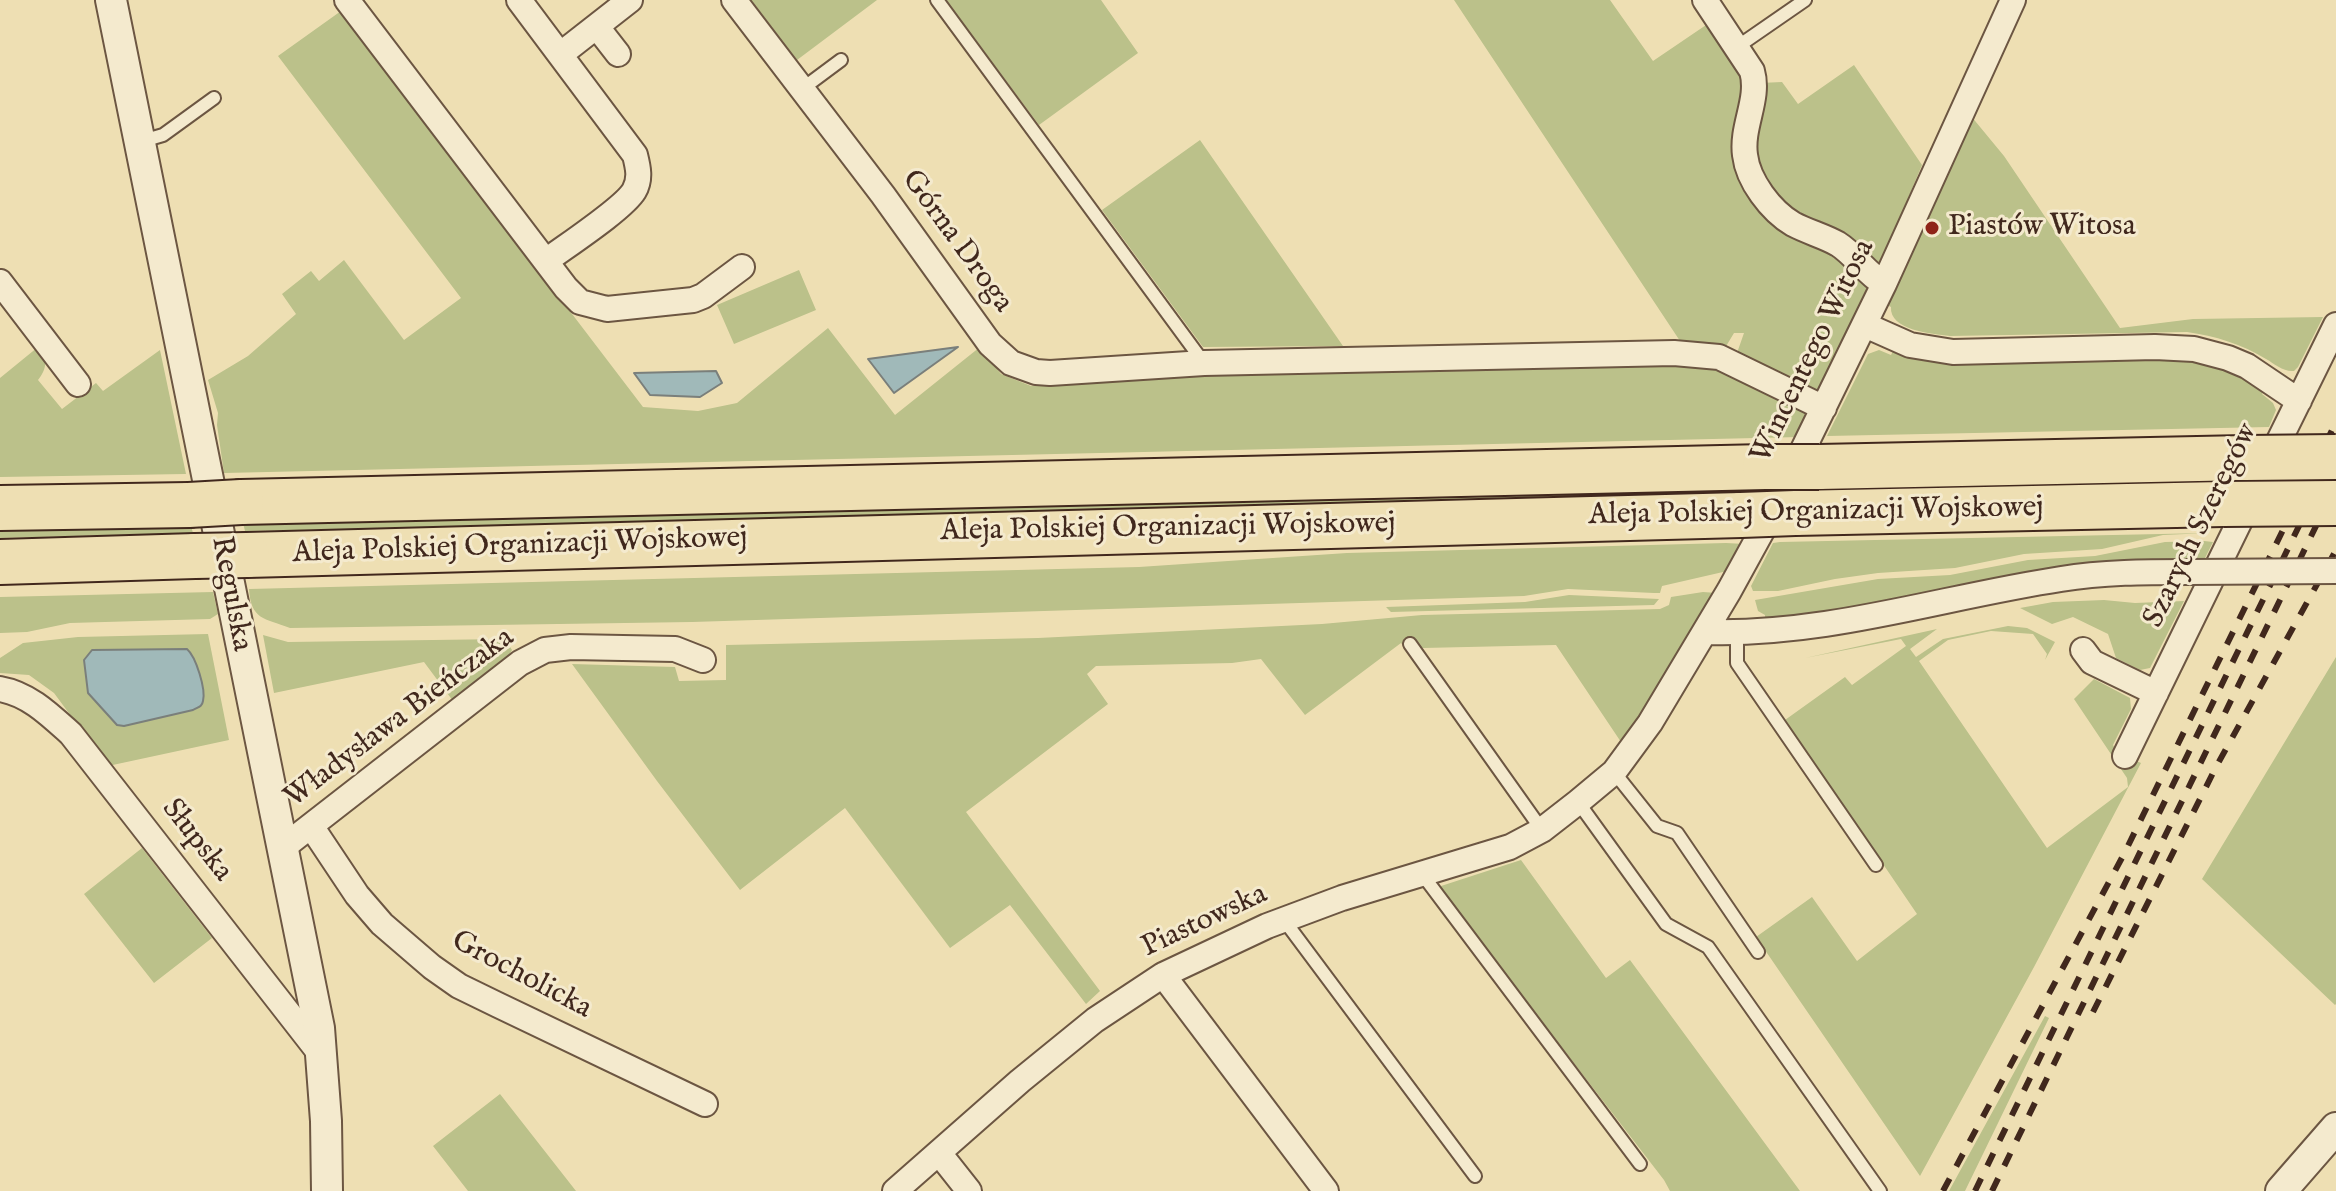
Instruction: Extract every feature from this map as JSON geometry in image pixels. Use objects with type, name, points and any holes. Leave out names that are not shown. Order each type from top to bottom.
[{"type":"highway","name":"Aleja Polskiej Organizacji Wojskowej","points":[[0,508],[1765,467],[2336,457]]},
{"type":"highway","name":"Aleja Polskiej Organizacji Wojskowej","points":[[0,562],[1795,513],[2336,503]]},
{"type":"street","name":"Regulska","points":[[111,0],[319,1028],[327,1191]]},
{"type":"street","points":[[347,0],[575,298],[586,305],[607,309],[693,300],[742,267]]},
{"type":"street","points":[[519,0],[635,155],[639,172],[635,189],[625,202],[546,261]]},
{"type":"street","points":[[561,54],[630,0]]},
{"type":"street","name":"Górna Droga","points":[[734,0],[883,195],[990,344],[1011,363],[1036,372],[1050,373],[1204,363],[1674,353],[1719,357],[1824,408]]},
{"type":"street","points":[[1705,0],[1752,71],[1755,83],[1744,148],[1754,180],[1771,204],[1791,223],[1840,246],[1884,284]]},
{"type":"street","name":"Wincentego Witosa","points":[[1584,798],[1614,772],[1663,704],[1754,548],[1865,325],[2013,0]]},
{"type":"street","points":[[597,27],[618,54]]},
{"type":"street","points":[[0,282],[78,384]]},
{"type":"street","points":[[1865,325],[1910,345],[1953,352],[2155,347],[2194,349],[2238,362],[2299,401]]},
{"type":"street","name":"Szarych Szeregów","points":[[2125,756],[2336,325]]},
{"type":"street","points":[[1705,632],[1778,631],[1848,622],[2062,579],[2129,573],[2336,571]]},
{"type":"street","name":"Władysława Bieńczaka","points":[[281,849],[520,663],[545,650],[571,647],[675,649],[703,660]]},
{"type":"street","points":[[2083,650],[2092,662],[2156,693]]},
{"type":"street","name":"Słupska","points":[[0,689],[14,691],[41,707],[71,734],[322,1056]]},
{"type":"street","name":"Piastowska","points":[[895,1191],[1095,1020],[1163,975],[1284,920],[1510,847],[1542,830],[1584,798]]},
{"type":"street","name":"Grocholicka","points":[[311,826],[357,895],[382,924],[432,967],[485,999],[705,1104]]},
{"type":"street","points":[[1163,975],[1326,1191]]},
{"type":"street","points":[[2281,1191],[2336,1129]]},
{"type":"street","points":[[939,1153],[969,1191]]},
{"type":"lane","points":[[937,0],[1204,363]]},
{"type":"lane","points":[[1737,47],[1805,0]]},
{"type":"lane","points":[[802,89],[841,60]]},
{"type":"lane","points":[[139,142],[163,135],[214,98]]},
{"type":"lane","points":[[1737,632],[1737,663],[1876,865]]},
{"type":"lane","points":[[1410,644],[1542,830]]},
{"type":"lane","points":[[1614,772],[1657,826],[1677,833],[1758,952]]},
{"type":"lane","points":[[1584,798],[1666,924],[1708,947],[1880,1191]]},
{"type":"lane","points":[[1422,874],[1640,1164]]},
{"type":"lane","points":[[1284,920],[1475,1176]]},
{"type":"green space","points":[[751,0],[877,0],[797,60]]},
{"type":"green space","points":[[946,0],[1101,0],[1138,53],[1039,125]]},
{"type":"green space","points":[[1454,0],[1610,0],[1653,61],[1709,23],[1745,80],[1741,122],[1777,218],[1866,280],[1872,289],[1820,393],[1737,353],[1744,333],[1734,333],[1725,348],[1682,344]]},
{"type":"green space","points":[[341,11],[643,407],[698,411],[737,403],[828,328],[895,415],[980,347],[1001,374],[1031,386],[1258,371],[1692,364],[1730,374],[1810,412],[1800,437],[224,473],[218,413],[208,380],[248,356],[296,314],[282,294],[311,271],[319,281],[344,260],[404,340],[461,298],[278,56]]},
{"type":"green space","points":[[1854,65],[1922,165],[1883,258],[1876,267],[1775,200],[1753,151],[1760,83],[1782,82],[1798,104]]},
{"type":"green space","points":[[1971,116],[2004,156],[2120,328],[2193,319],[2323,317],[2298,367],[2294,371],[2286,370],[2238,345],[2187,332],[1950,336],[1913,329],[1897,321],[1891,307],[1885,304]]},
{"type":"green space","points":[[1200,140],[1343,346],[1203,347],[1102,210]]},
{"type":"green space","points":[[799,270],[816,310],[734,344],[717,305]]},
{"type":"green space","points":[[38,347],[45,364],[38,380],[62,409],[96,383],[103,391],[160,350],[186,474],[0,477],[0,378]]},
{"type":"green space","points":[[1894,349],[2165,356],[2222,366],[2265,389],[2262,394],[2276,410],[2269,427],[1827,436],[1868,354],[1879,350],[1891,355]]},
{"type":"green space","points":[[2244,478],[2242,483],[1799,492],[1802,487]]},
{"type":"green space","points":[[1756,485],[1751,496],[768,521],[245,531],[243,523]]},
{"type":"green space","points":[[191,526],[193,533],[0,538],[0,528]]},
{"type":"green space","points":[[2208,533],[2163,535],[2102,549],[2024,554],[1955,568],[1878,573],[1778,591],[1753,591],[1751,586],[1773,543],[1780,542]]},
{"type":"green space","points":[[2165,542],[2213,542],[2205,558],[2196,558],[2195,561],[1765,620],[1755,600],[1878,579],[1950,575],[2028,560],[2095,556]]},
{"type":"green space","points":[[1745,544],[1729,573],[1662,586],[1660,593],[1568,589],[1524,596],[692,622],[290,628],[260,616],[253,607],[249,589],[1139,567],[1347,553]]},
{"type":"green space","points":[[213,592],[218,614],[210,619],[70,623],[27,632],[0,633],[0,597]]},
{"type":"green space","points":[[1717,593],[1623,745],[1556,645],[1423,648],[1409,654],[1401,643],[1305,715],[1261,659],[1232,663],[1096,666],[1087,674],[1108,704],[966,812],[1100,991],[1086,1004],[1010,905],[950,948],[845,808],[740,890],[572,664],[675,667],[679,681],[726,680],[726,645],[1038,638],[1322,624],[1422,615],[1660,609],[1669,605],[1671,597]]},
{"type":"green space","points":[[1569,595],[1659,599],[1654,605],[1391,612],[1386,607],[1525,602]]},
{"type":"green space","points":[[2104,600],[2135,603],[2184,601],[2150,668],[2140,670],[2116,658],[2108,634],[2073,617],[2052,624],[2020,608],[2053,602]]},
{"type":"green space","points":[[2008,626],[2027,628],[2055,642],[2045,660],[2047,654],[2033,634],[1991,631],[1948,640],[1919,661],[2047,848],[2128,787],[2127,778],[2074,699],[2094,679],[2130,698],[2131,709],[2113,745],[2117,752],[2141,763],[1920,1176],[1756,937],[1812,897],[1857,961],[1917,914],[1785,720],[1845,677],[1852,685],[1906,646],[1901,639],[1805,658],[1937,629],[1910,649],[1916,657],[1943,639]]},
{"type":"green space","points":[[208,634],[229,740],[108,766],[54,693],[29,675],[0,673],[0,658],[23,643],[78,637]],"holes":[[[88,693],[193,710],[117,725]]]},
{"type":"green space","points":[[263,635],[288,642],[505,639],[512,650],[507,659],[453,701],[424,662],[274,693]]},
{"type":"green space","points":[[2336,657],[2336,1004],[2335,1005],[2202,879]]},
{"type":"green space","points":[[142,848],[212,938],[154,983],[84,894]]},
{"type":"green space","points":[[1521,860],[1606,978],[1630,960],[1800,1191],[1670,1191],[1438,887]]},
{"type":"green space","points":[[2045,1016],[2049,1018],[1965,1191],[1949,1191]]},
{"type":"green space","points":[[500,1094],[576,1191],[468,1191],[433,1146]]},
{"type":"water","points":[[958,347],[894,393],[868,359]]},
{"type":"water","points":[[716,371],[722,383],[700,397],[650,395],[634,373]]},
{"type":"water","points":[[187,649],[202,681],[204,696],[200,707],[124,726],[117,725],[88,693],[84,660],[92,650]]},
{"type":"railway","points":[[1943,1191],[2124,854],[2336,422]]},
{"type":"railway","points":[[1975,1191],[2336,450]]},
{"type":"railway","points":[[1992,1191],[2336,485]]},
{"type":"railway","points":[[2093,1012],[2216,767],[2336,550]]},
{"type":"place","name":"Piastów Witosa","points":[[1932,228]]}]
